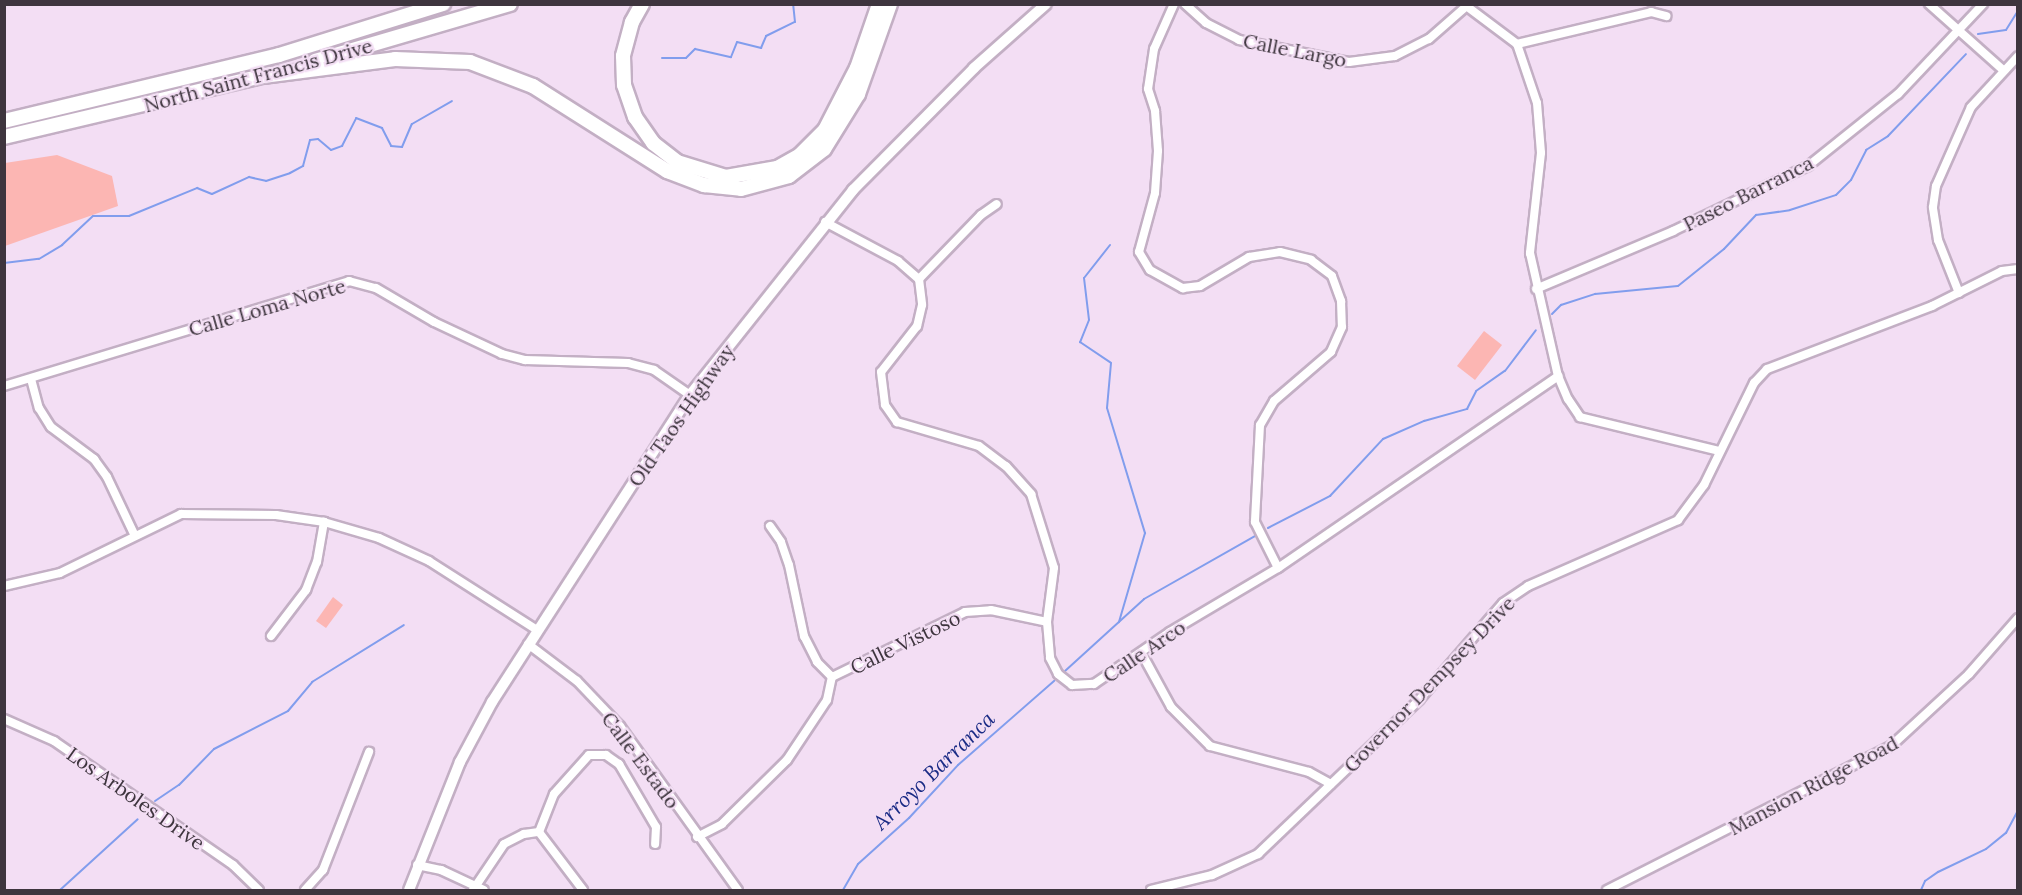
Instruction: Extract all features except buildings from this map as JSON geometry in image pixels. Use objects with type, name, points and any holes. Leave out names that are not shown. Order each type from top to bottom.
[{"type":"highway","name":"North Saint Francis Drive","points":[[4,121],[279,55],[443,4]]},
{"type":"highway","name":"North Saint Francis Drive","points":[[4,137],[263,76],[510,4]]},
{"type":"highway","points":[[642,4],[632,22],[623,56],[624,85],[634,117],[653,143],[677,162],[726,177],[777,168],[800,155],[825,130],[857,68],[879,4]]},
{"type":"highway","points":[[263,76],[403,58],[470,62],[533,86],[667,171],[704,186],[741,189],[789,176],[824,149],[858,94],[890,4]]},
{"type":"street","name":"Old Taos Highway","points":[[409,891],[417,865],[460,762],[528,644],[690,395],[825,222],[974,68],[1046,4]]},
{"type":"street","points":[[1174,4],[1153,59],[1148,89],[1155,111],[1158,151],[1155,193],[1139,252],[1150,270],[1183,288],[1200,286],[1249,257],[1280,252],[1311,260],[1332,276],[1341,301],[1342,327],[1331,352],[1274,401],[1260,425],[1255,522],[1278,568]]},
{"type":"street","name":"Calle Largo","points":[[1185,4],[1206,23],[1239,40],[1349,62],[1395,56],[1429,39],[1469,6]]},
{"type":"street","points":[[1929,4],[2003,70]]},
{"type":"street","name":"Paseo Barranca","points":[[1536,289],[1673,231],[1808,166],[1898,94],[1983,4]]},
{"type":"street","points":[[1469,6],[1517,44],[1537,103],[1541,153],[1530,253],[1536,289],[1558,376],[1580,417],[1719,451]]},
{"type":"street","points":[[1517,44],[1651,12],[1666,16]]},
{"type":"street","points":[[1959,292],[1938,240],[1934,193],[1968,112],[2003,70],[2018,56]]},
{"type":"street","points":[[825,222],[898,261],[919,279],[981,215],[997,204]]},
{"type":"street","name":"Governor Dempsey Drive","points":[[1151,891],[1212,875],[1258,854],[1419,700],[1503,603],[1528,586],[1678,520],[1704,486],[1754,383],[1767,369],[1925,309],[2002,272],[2018,269]]},
{"type":"street","name":"Calle Arco","points":[[919,279],[922,305],[917,326],[880,372],[885,405],[897,422],[979,446],[1006,466],[1031,494],[1054,568],[1047,622],[1050,658],[1058,674],[1072,685],[1094,684],[1142,654],[1170,632],[1278,568],[1558,376]]},
{"type":"street","name":"Calle Loma Norte","points":[[4,386],[349,281],[376,288],[434,322],[502,354],[525,360],[628,363],[654,370],[690,395]]},
{"type":"street","points":[[31,379],[39,408],[51,427],[94,459],[107,477],[135,536]]},
{"type":"street","points":[[4,586],[60,573],[181,514],[276,515],[324,522],[379,538],[429,561],[537,630]]},
{"type":"street","points":[[271,636],[306,590],[317,562],[324,522]]},
{"type":"street","points":[[770,526],[781,542],[789,565],[804,636],[817,662],[832,677]]},
{"type":"street","name":"Calle Vistoso","points":[[698,837],[722,824],[787,760],[827,700],[832,677],[965,612],[991,610],[1047,622]]},
{"type":"street","name":"Mansion Ridge Road","points":[[1607,891],[1891,746],[1964,679],[2018,618]]},
{"type":"street","name":"Calle Estado","points":[[528,644],[577,681],[620,726],[738,891]]},
{"type":"street","points":[[1142,654],[1171,707],[1210,746],[1309,772],[1331,784]]},
{"type":"street","name":"Los Arboles Drive","points":[[4,719],[54,741],[233,865],[259,891]]},
{"type":"street","points":[[304,891],[322,870],[369,752]]},
{"type":"street","points":[[540,832],[554,794],[575,767],[589,755],[606,755],[619,764],[649,812],[656,827],[655,844]]},
{"type":"street","points":[[474,888],[504,844],[524,834],[540,832]]},
{"type":"street","points":[[540,832],[584,891]]},
{"type":"street","points":[[417,865],[484,891]]},
{"type":"shaded area","points":[[57,155],[112,176],[118,206],[5,246],[5,163]]},
{"type":"shaded area","points":[[1484,331],[1502,345],[1475,380],[1457,366]]},
{"type":"shaded area","points":[[333,597],[343,605],[326,628],[316,621]]},
{"type":"waterway","points":[[662,58],[686,58],[695,49],[731,57],[737,42],[761,48],[766,36],[795,22],[793,4]]},
{"type":"waterway","points":[[1978,34],[2006,30],[2018,11]]},
{"type":"waterway","name":"Arroyo Barranca","points":[[1552,314],[1561,305],[1595,294],[1678,286],[1724,249],[1756,215],[1790,210],[1836,195],[1851,180],[1866,150],[1888,136],[1966,54]]},
{"type":"waterway","points":[[4,263],[39,259],[62,245],[93,216],[129,216],[197,188],[212,194],[249,177],[266,181],[290,173],[303,166],[310,140],[318,139],[331,150],[342,146],[356,118],[382,128],[391,146],[402,147],[412,124],[452,101]]},
{"type":"waterway","points":[[1110,245],[1084,278],[1089,320],[1080,342],[1111,363],[1107,408],[1145,533],[1119,622]]},
{"type":"waterway","name":"Arroyo Barranca","points":[[1268,528],[1330,496],[1383,439],[1424,421],[1467,409],[1476,391],[1505,371],[1536,330]]},
{"type":"waterway","name":"Arroyo Barranca","points":[[1065,671],[1144,599],[1255,536]]},
{"type":"waterway","points":[[155,801],[179,785],[214,749],[288,711],[312,682],[404,625]]},
{"type":"waterway","name":"Arroyo Barranca","points":[[843,890],[858,864],[909,818],[958,765],[1054,681]]},
{"type":"waterway","points":[[1921,890],[1925,881],[1938,872],[1986,849],[2006,833],[2018,810]]},
{"type":"waterway","points":[[60,890],[138,819]]}]
